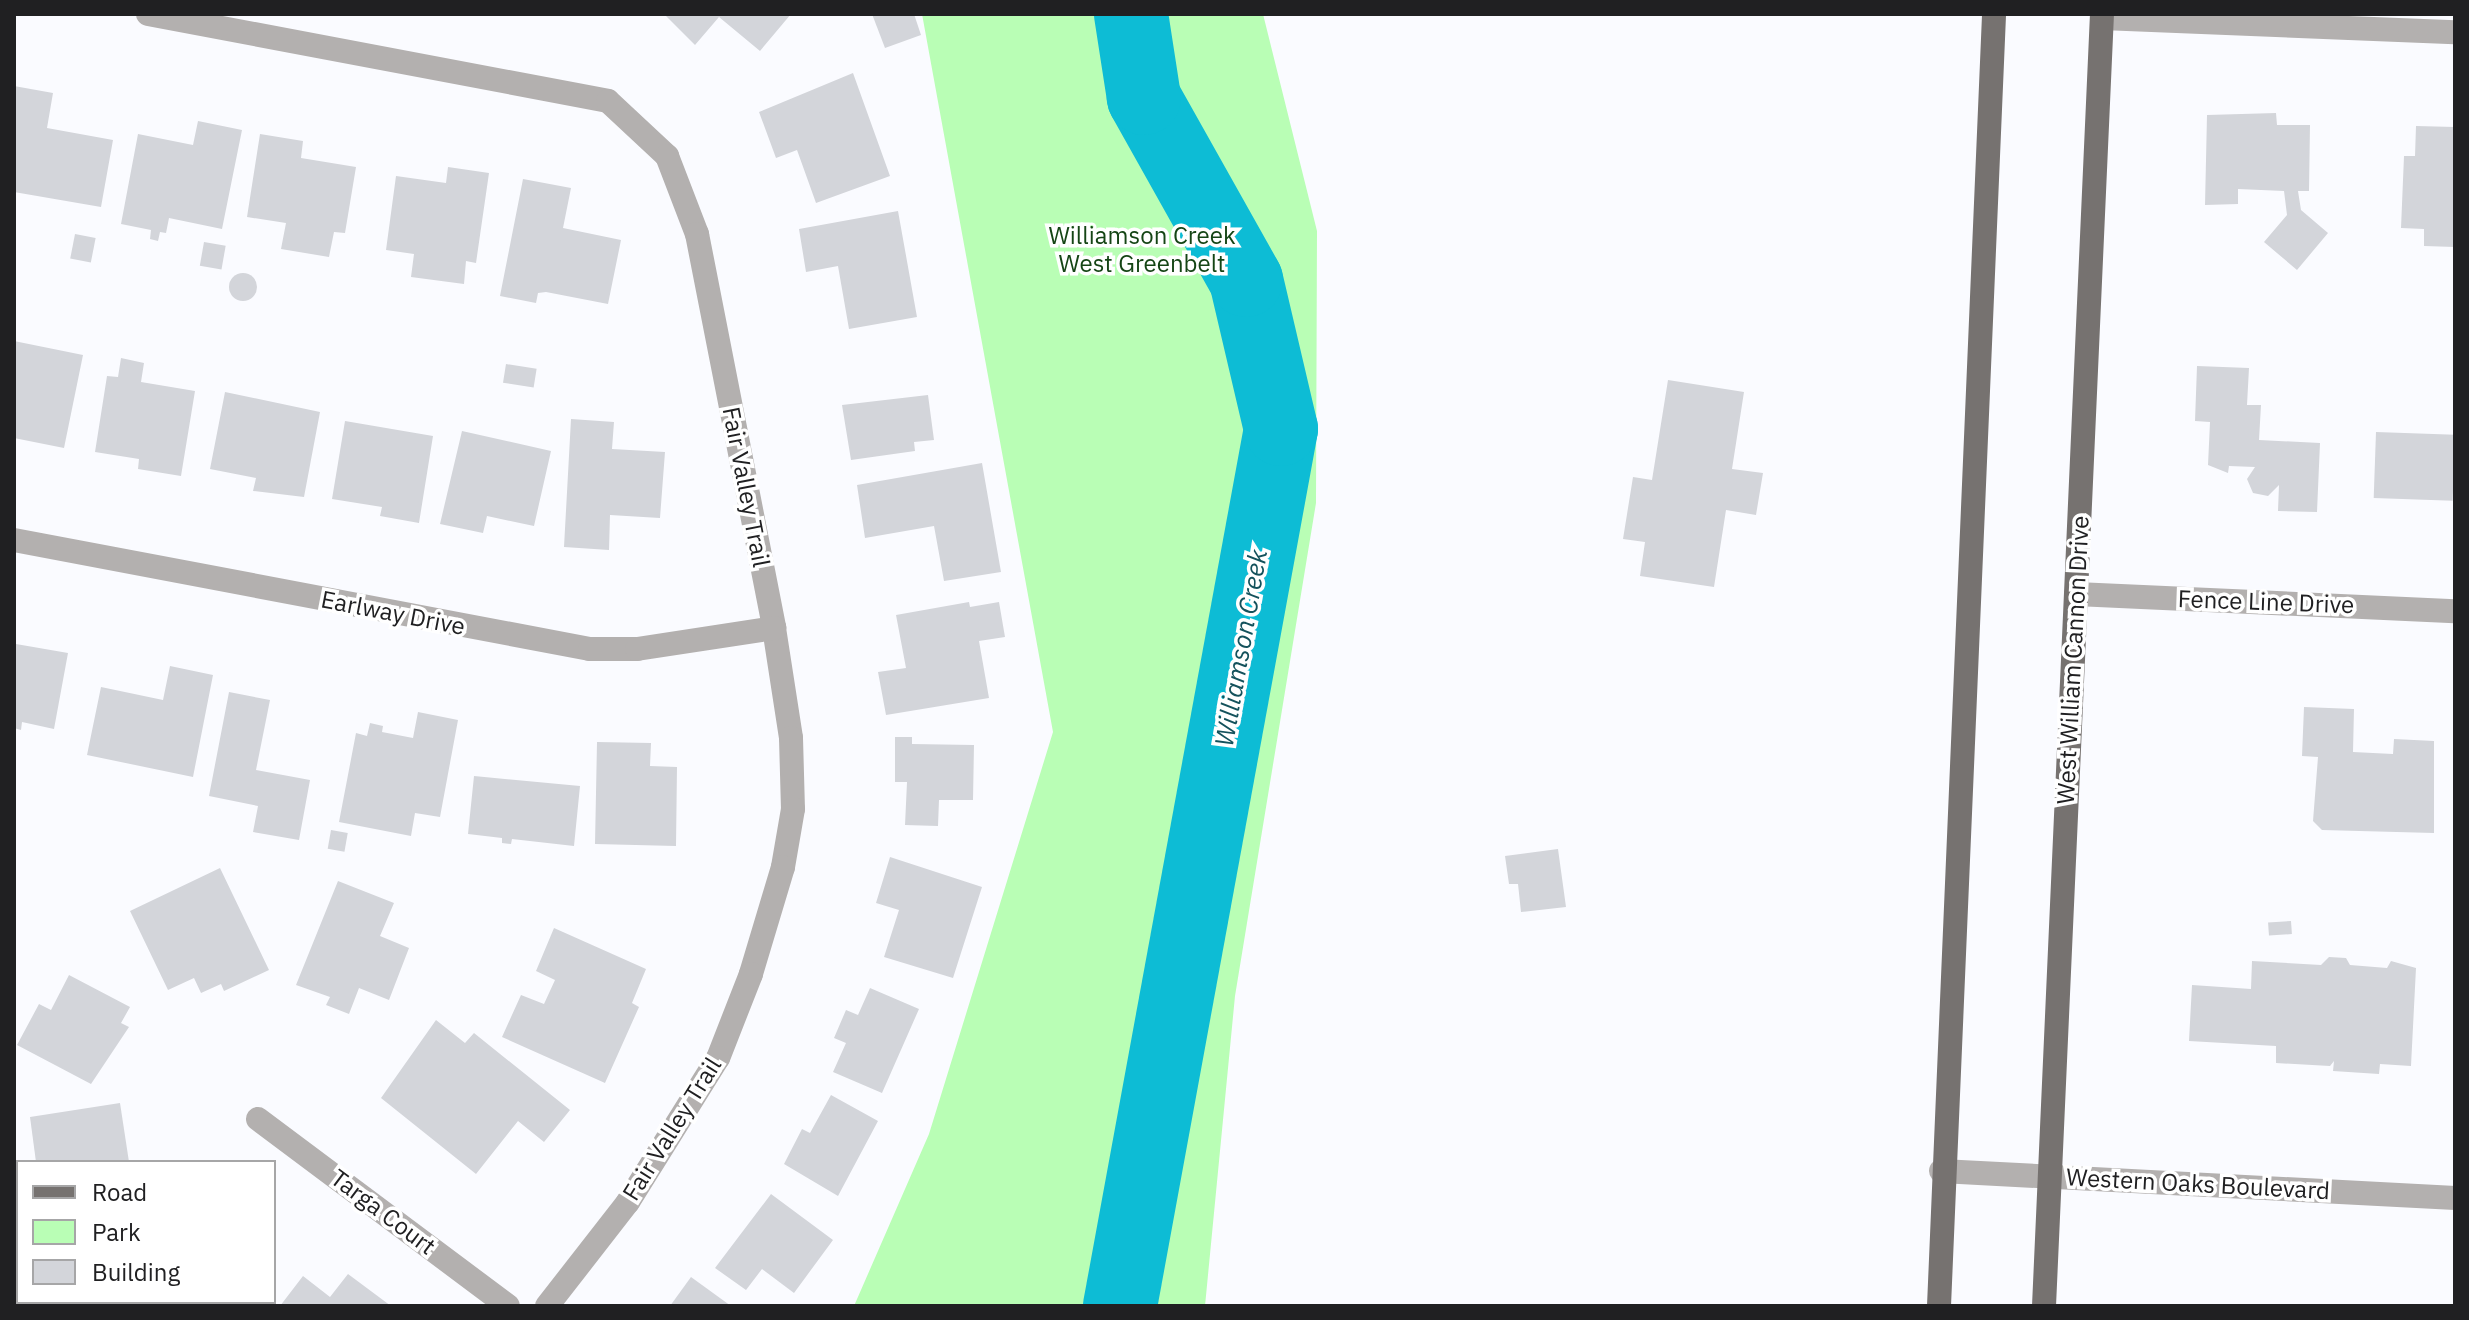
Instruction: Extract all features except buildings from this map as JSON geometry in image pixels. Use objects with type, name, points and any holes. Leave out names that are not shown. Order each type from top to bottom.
[{"type":"main road","points":[[1939,1306],[1941,1171],[1994,14]]},
{"type":"main road","name":"West William Cannon Drive","points":[[2044,1306],[2102,16]]},
{"type":"street","name":"Fair Valley Trail","points":[[148,14],[608,101],[667,156],[697,234],[774,628],[791,738],[793,809],[783,867],[751,974],[718,1058],[680,1126],[547,1306]]},
{"type":"street","points":[[2102,16],[2455,32]]},
{"type":"street","name":"Earlway Drive","points":[[14,540],[590,649],[637,649],[774,628]]},
{"type":"street","name":"Fence Line Drive","points":[[2076,594],[2455,611]]},
{"type":"street","name":"Targa Court","points":[[258,1119],[508,1306]]},
{"type":"street","name":"Western Oaks Boulevard","points":[[1941,1171],[2455,1198]]},
{"type":"green space","name":"Williamson Creek West Greenbelt","points":[[922,14],[1263,14],[1317,231],[1316,503],[1235,996],[1205,1306],[854,1306],[929,1134],[1053,732]]},
{"type":"waterway","name":"Williamson Creek","points":[[1120,1306],[1281,429],[1246,280],[1144,98],[1131,14]]}]
